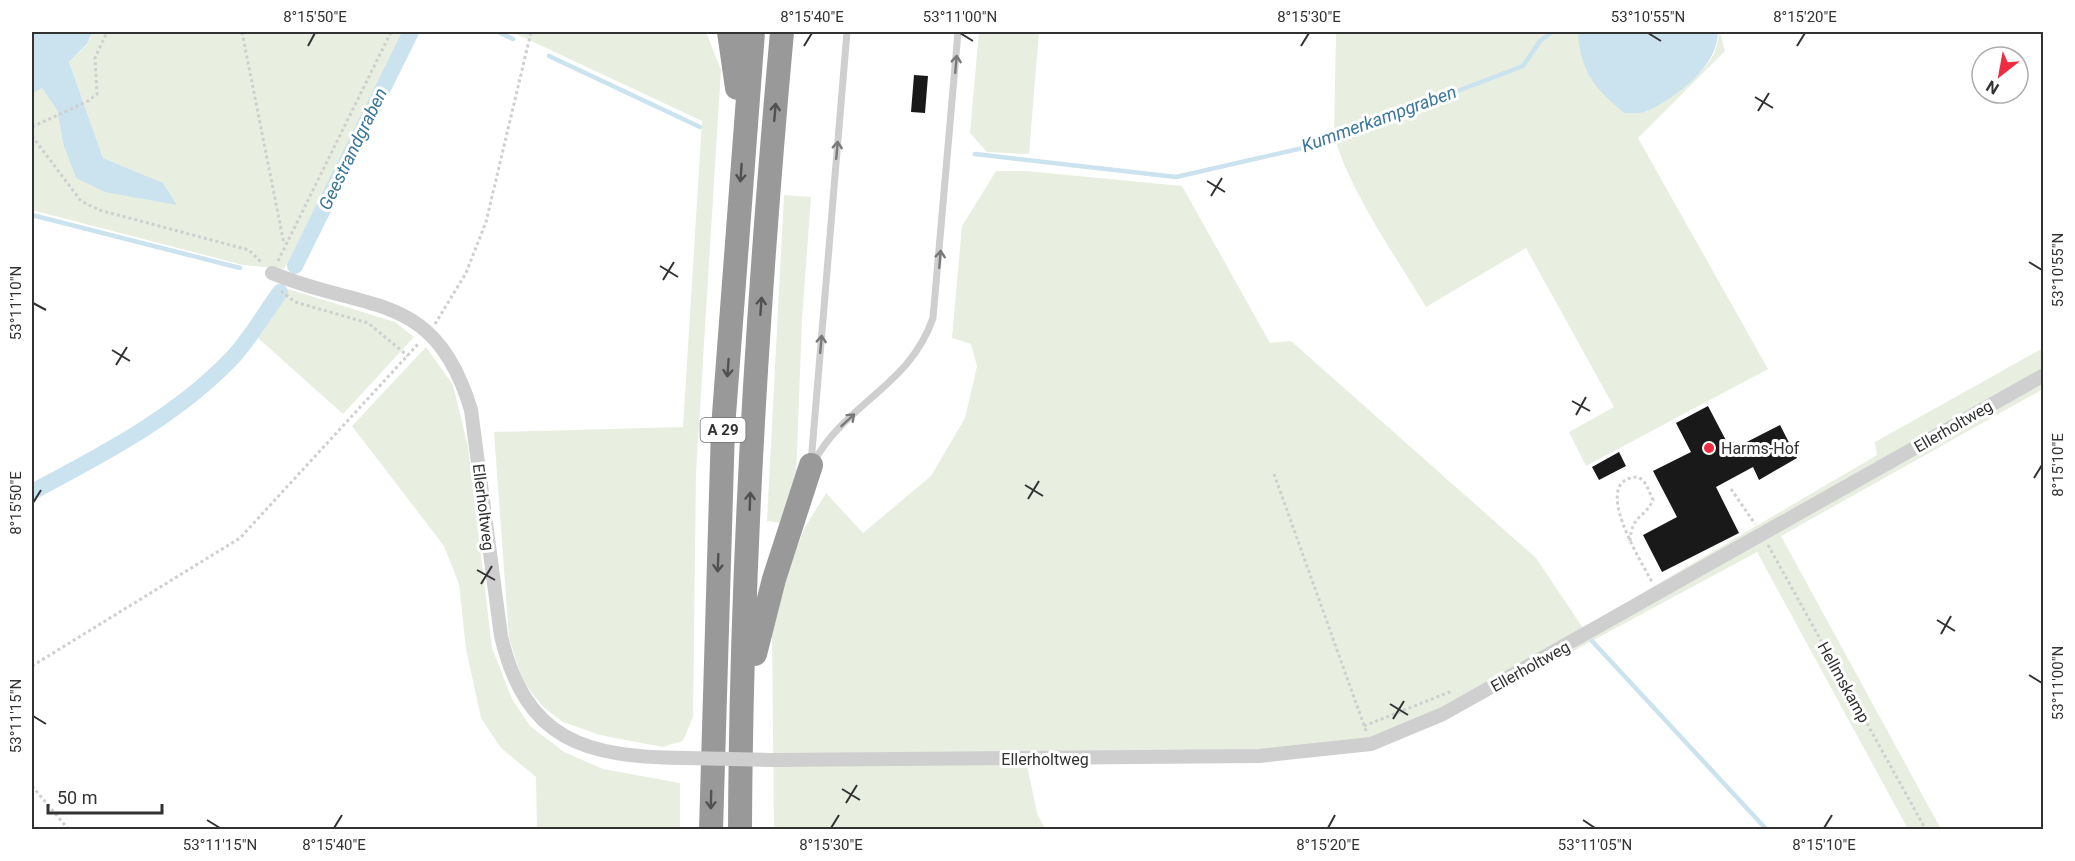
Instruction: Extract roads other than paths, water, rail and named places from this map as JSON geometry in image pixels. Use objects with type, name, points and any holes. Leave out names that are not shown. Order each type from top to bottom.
[{"type":"highway","points":[[729,32],[743,145]]},
{"type":"highway","name":"A 29","points":[[711,830],[723,428],[753,32]]},
{"type":"highway","name":"A 29","points":[[740,830],[741,727],[753,428],[771,148],[782,32]]},
{"type":"highway","points":[[741,727],[761,624],[811,465]]},
{"type":"street","name":"Ellerholtweg","points":[[274,274],[298,284],[395,310],[428,333],[452,363],[463,381],[471,410],[501,636],[509,669],[524,698],[545,722],[570,741],[604,753],[640,758],[770,760],[1238,756],[1371,744],[1442,715],[2043,375]]},
{"type":"lane","points":[[811,465],[847,32]]},
{"type":"lane","points":[[811,465],[836,431],[901,372],[926,338],[937,298],[958,32]]},
{"type":"water","points":[[32,32],[92,32],[87,44],[69,62],[103,158],[163,183],[177,205],[105,192],[76,178],[63,143],[57,110],[42,88],[32,94]]},
{"type":"water","points":[[1718,32],[1711,57],[1683,89],[1645,112],[1624,113],[1597,88],[1586,70],[1578,33]]},
{"type":"waterway","name":"Geestrandgraben","points":[[295,266],[411,32]]},
{"type":"waterway","name":"Kummerkampgraben","points":[[498,32],[513,39]]},
{"type":"waterway","name":"Kummerkampgraben","points":[[975,154],[1176,177],[1316,145],[1523,66],[1540,41],[1552,32]]},
{"type":"waterway","name":"Kummerkampgraben","points":[[549,56],[700,127]]},
{"type":"waterway","points":[[32,215],[240,268]]},
{"type":"waterway","name":"Geestrandgraben","points":[[32,492],[139,432],[189,397],[234,356],[280,292]]},
{"type":"waterway","points":[[1592,641],[1767,830]]},
{"type":"place","name":"Harms-Hof","points":[[1709,448]]}]
